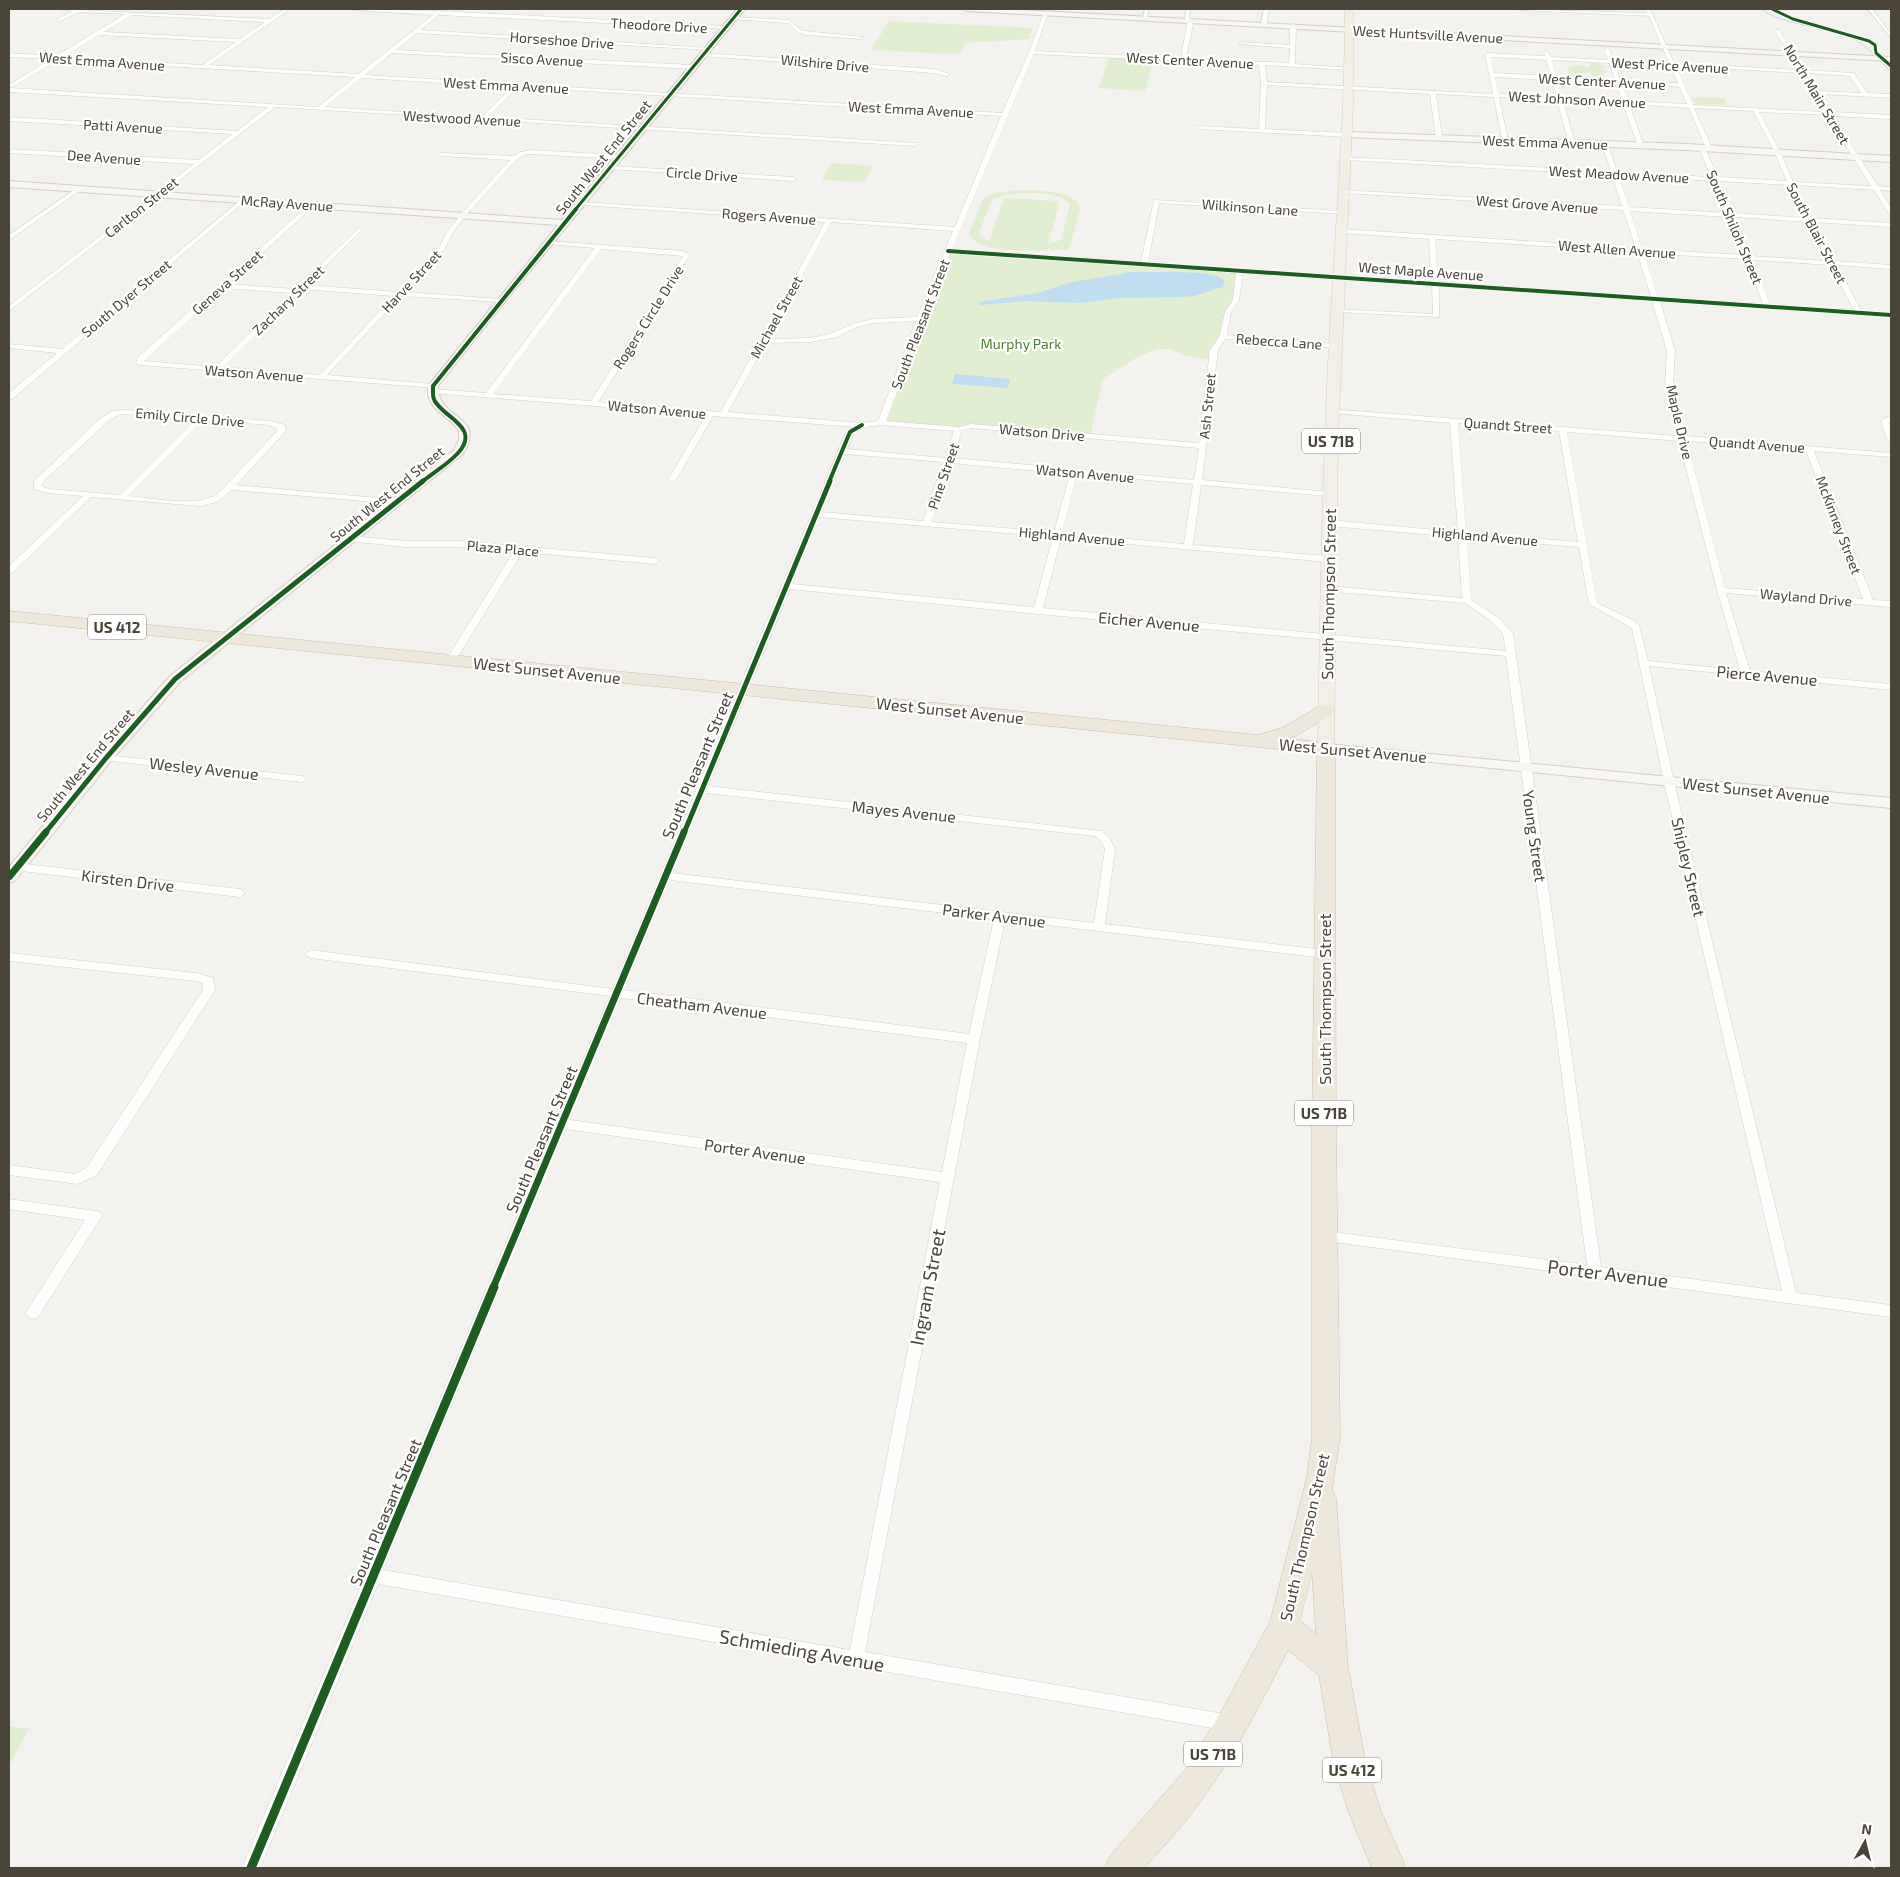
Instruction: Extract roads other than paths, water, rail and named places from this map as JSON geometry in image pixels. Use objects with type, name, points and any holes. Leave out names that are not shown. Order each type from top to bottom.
[{"type":"highway","name":"West Sunset Avenue","points":[[9,616],[1326,748]]},
{"type":"highway","points":[[1251,740],[1289,732],[1326,710]]},
{"type":"highway","name":"South Thompson Street","points":[[1122,1868],[1196,1781],[1232,1723],[1284,1627],[1321,1477],[1326,1438],[1324,954],[1326,748]]},
{"type":"highway","name":"US 412","points":[[1321,1477],[1333,1667],[1349,1760],[1364,1812],[1389,1868]]},
{"type":"highway","points":[[1284,1627],[1333,1667]]},
{"type":"main road","name":"US 71B","points":[[1348,135],[1349,9]]},
{"type":"main road","name":"South Thompson Street","points":[[1326,748],[1329,494],[1348,135]]},
{"type":"street","points":[[59,9],[270,21]]},
{"type":"street","points":[[9,89],[12,83],[58,58],[138,9]]},
{"type":"street","points":[[203,67],[288,9]]},
{"type":"street","name":"Theodore Drive","points":[[354,9],[440,11],[725,28]]},
{"type":"street","name":"South West End Street","points":[[433,388],[500,301],[741,9]]},
{"type":"street","name":"West Huntsville Avenue","points":[[966,9],[1891,59]]},
{"type":"street","points":[[1145,18],[1147,9]]},
{"type":"street","points":[[1183,60],[1190,24],[1187,17],[1188,9]]},
{"type":"street","points":[[1264,24],[1266,9]]},
{"type":"street","points":[[1519,9],[1651,15]]},
{"type":"street","points":[[1648,9],[1665,48]]},
{"type":"street","points":[[1870,9],[1882,20],[1891,37]]},
{"type":"street","points":[[58,21],[78,10]]},
{"type":"street","points":[[319,109],[440,11]]},
{"type":"street","name":"South Pleasant Street","points":[[881,423],[920,319],[1032,52],[1046,13]]},
{"type":"street","points":[[734,18],[789,22],[799,31],[806,33],[862,37]]},
{"type":"street","points":[[1292,65],[1293,26]]},
{"type":"street","name":"Horseshoe Drive","points":[[416,31],[562,40],[706,52]]},
{"type":"street","name":"North Main Street","points":[[1778,31],[1814,92],[1891,213]]},
{"type":"street","points":[[98,33],[240,41]]},
{"type":"street","points":[[556,46],[562,40]]},
{"type":"street","points":[[1242,44],[1292,47]]},
{"type":"street","name":"South Shiloh Street","points":[[1665,48],[1691,105],[1714,179],[1749,258],[1767,306]]},
{"type":"street","points":[[1607,50],[1641,146]]},
{"type":"street","name":"Sisco Avenue","points":[[391,51],[693,67]]},
{"type":"street","points":[[1546,51],[1572,143]]},
{"type":"street","points":[[544,58],[550,52]]},
{"type":"street","name":"Wilshire Drive","points":[[706,52],[934,71],[947,74]]},
{"type":"street","name":"West Center Avenue","points":[[1032,52],[1348,68]]},
{"type":"street","name":"West Emma Avenue","points":[[9,55],[1004,115]]},
{"type":"street","name":"West Price Avenue","points":[[1493,75],[1488,55],[1852,74],[1865,94]]},
{"type":"street","points":[[1262,64],[1264,83],[1262,131]]},
{"type":"street","points":[[1493,75],[1505,140]]},
{"type":"street","name":"West Center Avenue","points":[[1493,75],[1681,85]]},
{"type":"street","name":"West Johnson Avenue","points":[[1264,83],[1891,117]]},
{"type":"street","points":[[483,119],[516,86]]},
{"type":"street","name":"Westwood Avenue","points":[[9,89],[915,144]]},
{"type":"street","points":[[1433,92],[1439,138]]},
{"type":"street","points":[[1814,92],[1891,96]]},
{"type":"street","name":"Carlton Street","points":[[9,309],[273,106]]},
{"type":"street","name":"South Blair Street","points":[[1755,109],[1778,153],[1782,166],[1858,312]]},
{"type":"street","name":"Patti Avenue","points":[[9,119],[238,133]]},
{"type":"street","name":"West Emma Avenue","points":[[1199,127],[1348,135],[1705,148],[1891,159]]},
{"type":"street","name":"Maple Drive","points":[[1605,144],[1671,351],[1669,385],[1721,590],[1746,673]]},
{"type":"street","name":"Dee Avenue","points":[[9,151],[199,162]]},
{"type":"street","points":[[442,154],[516,158],[522,153],[532,152],[619,157]]},
{"type":"street","name":"Harve Street","points":[[321,378],[443,247],[450,232],[463,216],[516,158]]},
{"type":"street","name":"West Meadow Avenue","points":[[1347,158],[1891,189]]},
{"type":"street","name":"Circle Drive","points":[[611,168],[793,179]]},
{"type":"street","name":"McRay Avenue","points":[[9,184],[565,223]]},
{"type":"street","points":[[9,238],[78,189]]},
{"type":"street","name":"West Grove Avenue","points":[[1344,191],[1891,225]]},
{"type":"street","name":"South Dyer Street","points":[[9,397],[243,200]]},
{"type":"street","name":"Wilkinson Lane","points":[[1144,264],[1156,201],[1343,213]]},
{"type":"street","name":"Rogers Avenue","points":[[582,203],[957,229]]},
{"type":"street","name":"Geneva Street","points":[[141,359],[312,205]]},
{"type":"street","name":"Michael Street","points":[[723,414],[829,220]]},
{"type":"street","name":"Zachary Street","points":[[216,370],[359,230]]},
{"type":"street","name":"West Allen Avenue","points":[[1342,231],[1891,266]]},
{"type":"street","points":[[1338,310],[1437,316],[1432,237]]},
{"type":"street","name":"Rogers Circle Drive","points":[[549,243],[688,255],[593,404]]},
{"type":"street","points":[[488,395],[599,247]]},
{"type":"street","name":"West Maple Avenue","points":[[948,251],[1891,314]]},
{"type":"street","name":"Ash Street","points":[[1188,546],[1203,446],[1214,350],[1223,337],[1228,312],[1236,300],[1240,270]]},
{"type":"street","points":[[222,286],[399,294],[500,301]]},
{"type":"street","points":[[763,341],[811,340],[834,335],[855,324],[873,321],[920,319]]},
{"type":"street","name":"Rebecca Lane","points":[[1223,337],[1336,346]]},
{"type":"street","points":[[9,346],[63,351]]},
{"type":"street","name":"Watson Avenue","points":[[141,359],[140,363],[148,365],[321,378],[433,388],[464,393],[862,425],[881,423]]},
{"type":"street","points":[[433,388],[432,398],[437,406],[449,396],[464,393]]},
{"type":"street","name":"South West End Street","points":[[13,872],[160,694],[225,638],[452,460],[463,446],[465,440],[461,425],[437,406]]},
{"type":"street","points":[[1328,589],[1467,601],[1454,421],[1332,411]]},
{"type":"street","name":"Emily Circle Drive","points":[[134,412],[201,418],[271,423],[282,427],[280,433],[230,487],[215,500],[198,504],[41,489],[37,487],[37,483],[104,420],[116,414],[134,412]]},
{"type":"street","points":[[672,480],[710,414]]},
{"type":"street","points":[[122,497],[201,418]]},
{"type":"street","points":[[1891,418],[1886,420],[1885,423],[1891,439]]},
{"type":"street","name":"Quandt Street","points":[[1454,421],[1563,429]]},
{"type":"street","name":"Watson Drive","points":[[881,423],[959,429],[971,426],[1203,446]]},
{"type":"street","name":"South Pleasant Street","points":[[252,1868],[850,432],[862,425]]},
{"type":"street","name":"Pine Street","points":[[926,524],[959,429]]},
{"type":"street","name":"Quandt Avenue","points":[[1563,429],[1891,454]]},
{"type":"street","name":"Shipley Street","points":[[1563,429],[1593,604],[1630,622],[1636,627],[1669,782],[1790,1297]]},
{"type":"street","name":"McKinney Street","points":[[1809,448],[1870,602]]},
{"type":"street","name":"Watson Avenue","points":[[842,451],[1329,494]]},
{"type":"street","points":[[1038,611],[1074,472]]},
{"type":"street","points":[[230,487],[400,502]]},
{"type":"street","points":[[9,572],[90,494]]},
{"type":"street","name":"Highland Avenue","points":[[816,514],[1328,559]]},
{"type":"street","name":"Highland Avenue","points":[[1329,523],[1582,544]]},
{"type":"street","name":"Plaza Place","points":[[351,539],[406,544],[459,544],[655,562]]},
{"type":"street","points":[[450,660],[520,550]]},
{"type":"street","name":"Eicher Avenue","points":[[787,586],[1511,654]]},
{"type":"street","name":"Wayland Drive","points":[[1721,590],[1891,604]]},
{"type":"street","name":"Young Street","points":[[1467,601],[1504,627],[1508,634],[1595,1271]]},
{"type":"street","name":"Pierce Avenue","points":[[1643,663],[1891,687]]},
{"type":"street","name":"West Sunset Avenue","points":[[1326,748],[1891,803]]},
{"type":"street","name":"Wesley Avenue","points":[[106,758],[302,778]]},
{"type":"street","name":"Mayes Avenue","points":[[702,789],[1088,831],[1105,837],[1109,842],[1110,849],[1099,927]]},
{"type":"street","name":"Kirsten Drive","points":[[13,872],[240,893]]},
{"type":"street","name":"Parker Avenue","points":[[665,876],[1324,954]]},
{"type":"street","name":"Ingram Street","points":[[856,1660],[974,1039],[1000,915]]},
{"type":"street","name":"Cheatham Avenue","points":[[311,954],[974,1039]]},
{"type":"street","points":[[9,957],[196,977],[209,981],[210,985],[209,990],[92,1170],[78,1179],[9,1170]]},
{"type":"street","name":"Porter Avenue","points":[[562,1124],[948,1178]]},
{"type":"street","points":[[9,1204],[95,1216],[33,1313]]},
{"type":"street","name":"Porter Avenue","points":[[1324,1236],[1891,1311]]},
{"type":"street","name":"Schmieding Avenue","points":[[373,1576],[1232,1723]]},
{"type":"water","points":[[1132,272],[1206,274],[1223,279],[1223,285],[1225,286],[1194,296],[1182,297],[1120,298],[1080,303],[1026,301],[980,305],[978,302],[1038,293],[1068,283]]},
{"type":"water","points":[[955,374],[1010,379],[1008,388],[952,384]]},
{"type":"waterway","points":[[1760,9],[1782,19],[1853,38],[1873,54]]},
{"type":"waterway","points":[[1881,62],[1891,72]]},
{"type":"park label","name":"Murphy Park","points":[[1021,343]]}]
